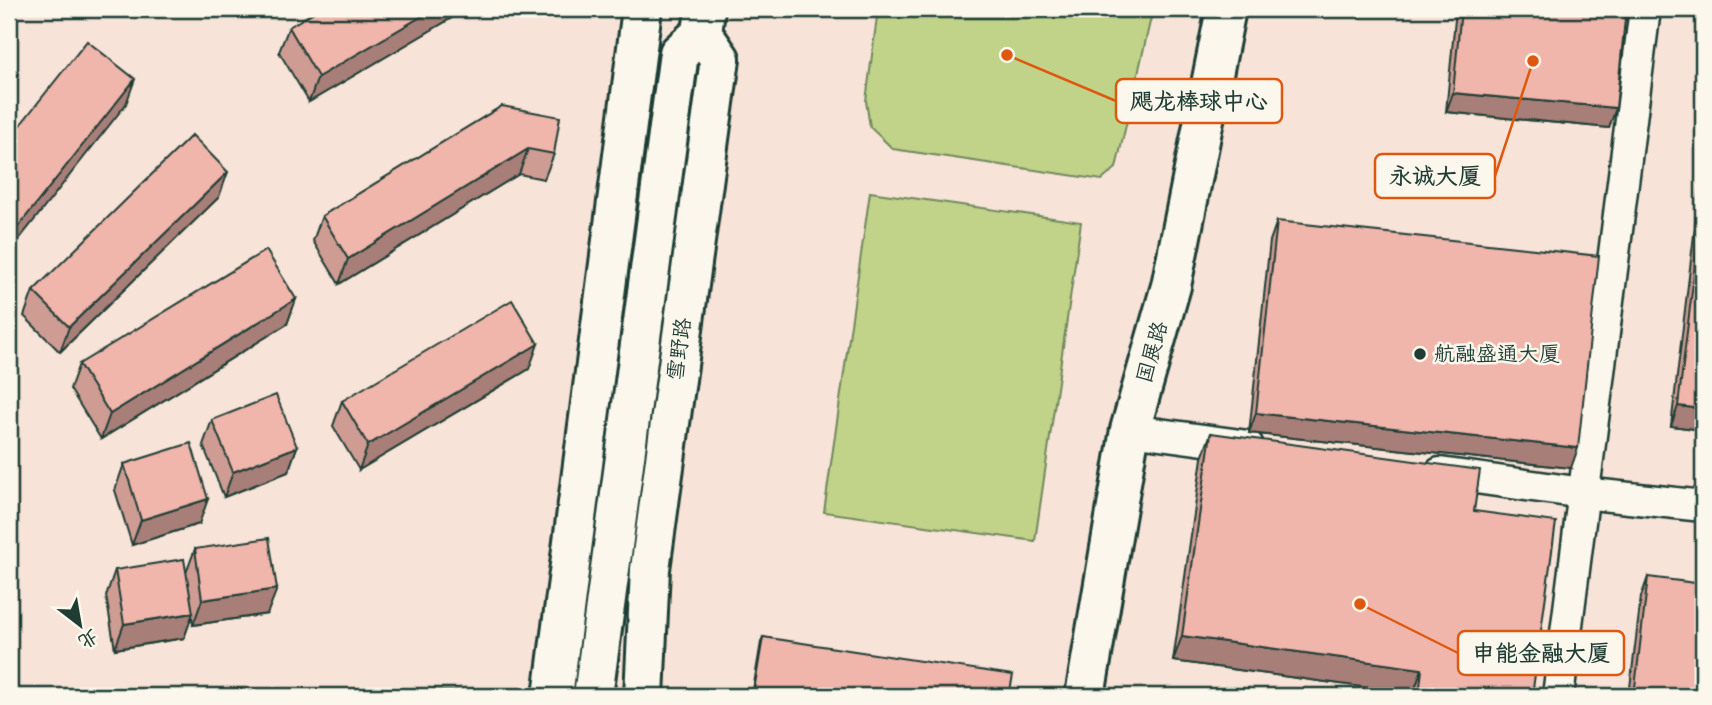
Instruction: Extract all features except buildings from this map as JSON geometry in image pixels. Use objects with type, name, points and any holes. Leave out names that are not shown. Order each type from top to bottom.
[{"type":"street","points":[[553,696],[642,9]]},
{"type":"street","name":"国展路","points":[[1085,696],[1130,430],[1171,286],[1226,9]]},
{"type":"street","points":[[1558,696],[1645,9]]},
{"type":"street","points":[[593,696],[679,53],[704,21]]},
{"type":"street","name":"雪野路","points":[[643,696],[651,556],[720,59],[704,21]]},
{"type":"street","points":[[1130,430],[1281,451]]},
{"type":"street","points":[[1419,470],[1703,506]]},
{"type":"green space","points":[[878,9],[1153,9],[1116,168],[1102,180],[893,149],[870,127],[866,101]]},
{"type":"green space","points":[[870,192],[1081,222],[1035,541],[824,512]]},
{"type":"place","name":"飓龙棒球中心","points":[[1007,55]]},
{"type":"place","name":"永诚大厦","points":[[1533,61]]},
{"type":"place","name":"航融盛通大厦","points":[[1420,354]]},
{"type":"place","name":"申能金融大厦","points":[[1360,604]]}]
